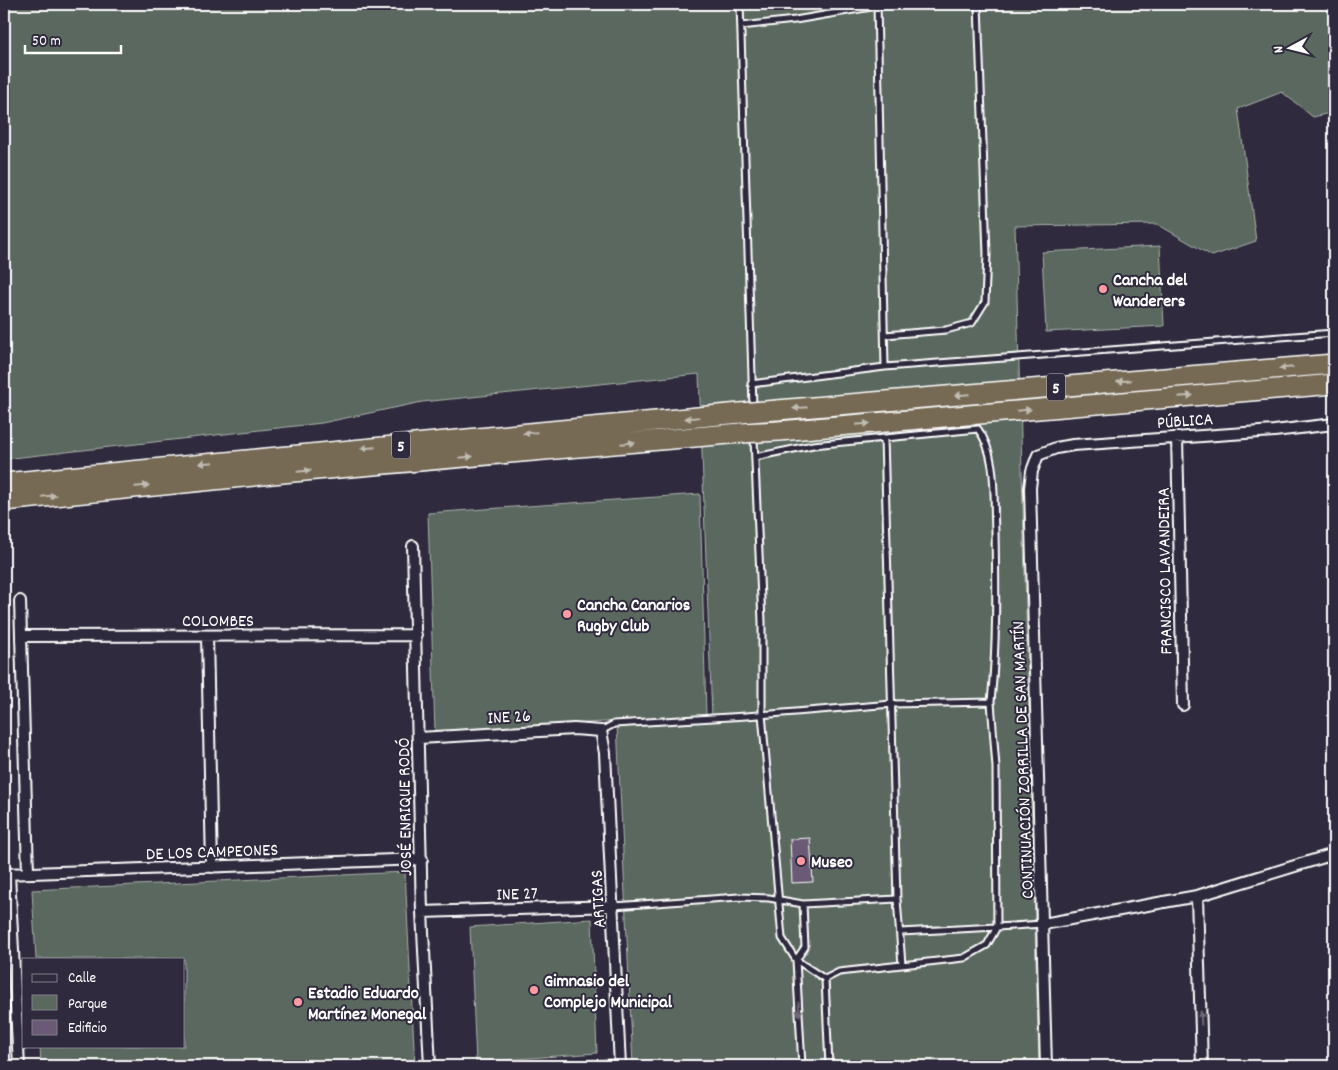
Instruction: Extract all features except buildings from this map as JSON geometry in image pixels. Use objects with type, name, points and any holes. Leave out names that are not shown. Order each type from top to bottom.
[{"type":"highway","name":"5","points":[[4,483],[740,413],[1334,364]]},
{"type":"highway","name":"5","points":[[4,501],[274,474],[1334,384]]},
{"type":"street","name":"PÚBLICA","points":[[1038,455],[1056,448],[1073,445],[1274,431],[1334,424]]},
{"type":"street","name":"FRANCISCO LAVANDEIRA","points":[[1177,437],[1183,705]]},
{"type":"street","name":"CONTINUACIÓN ZORRILLA DE SAN MARTÍN","points":[[1038,455],[1032,471],[1030,488],[1046,1066]]},
{"type":"street","name":"JOSÉ ENRIQUE RODÓ","points":[[413,546],[422,912],[430,1066]]},
{"type":"street","points":[[20,602],[28,873]]},
{"type":"street","name":"COLOMBES","points":[[20,636],[416,635]]},
{"type":"street","points":[[207,636],[212,867]]},
{"type":"street","name":"INE 26","points":[[419,738],[574,729],[601,731]]},
{"type":"street","name":"ARTIGAS","points":[[601,731],[614,906],[620,1064]]},
{"type":"street","points":[[1043,924],[1197,896],[1334,854]]},
{"type":"street","name":"DE LOS CAMPEONES","points":[[6,874],[422,859]]},
{"type":"street","points":[[6,874],[19,1066]]},
{"type":"street","points":[[1197,896],[1202,1066]]},
{"type":"street","name":"INE 27","points":[[422,912],[614,906]]},
{"type":"lane","points":[[740,4],[751,384],[762,631],[762,714],[778,901],[782,938],[796,960],[825,980]]},
{"type":"lane","points":[[741,26],[889,4]]},
{"type":"lane","points":[[885,335],[946,330],[972,323],[985,302],[987,254],[978,4]]},
{"type":"lane","points":[[877,5],[885,367]]},
{"type":"lane","points":[[751,384],[885,367],[1334,333]]},
{"type":"lane","points":[[755,457],[813,445],[978,429],[986,440],[993,478],[997,605],[991,702],[996,767],[997,927],[988,945],[964,958],[839,972],[825,980]]},
{"type":"lane","points":[[884,438],[897,899],[902,965]]},
{"type":"lane","points":[[601,731],[614,724],[892,704],[991,702]]},
{"type":"lane","points":[[614,906],[739,898],[769,898],[803,904],[897,899]]},
{"type":"lane","points":[[802,1066],[796,960],[805,948],[803,904]]},
{"type":"lane","points":[[900,932],[1043,924]]},
{"type":"lane","points":[[825,980],[829,1066]]},
{"type":"lane","points":[[516,1066],[620,1064]]},
{"type":"green space","points":[[4,4],[1334,4],[1334,112],[1313,117],[1282,92],[1238,109],[1256,241],[1212,256],[1157,224],[1015,226],[1039,1066],[633,1066],[617,724],[712,718],[699,374],[422,402],[322,423],[4,459]]},
{"type":"green space","name":"Cancha del Wanderers","points":[[1160,246],[1164,326],[1046,332],[1042,252]]},
{"type":"green space","name":"Cancha Canarios Rugby Club","points":[[700,494],[706,716],[435,732],[428,513]]},
{"type":"green space","name":"Estadio Eduardo Martínez Monegal","points":[[405,872],[415,1066],[41,1066],[40,1048],[185,1048],[185,958],[36,958],[32,890]]},
{"type":"green space","name":"Gimnasio del Complejo Municipal","points":[[592,919],[597,1053],[476,1062],[470,927]]},
{"type":"place","name":"Cancha del Wanderers","points":[[1103,289]]},
{"type":"place","name":"Cancha Canarios Rugby Club","points":[[567,614]]},
{"type":"place","name":"Museo","points":[[801,861]]},
{"type":"place","name":"Gimnasio del Complejo Municipal","points":[[534,990]]},
{"type":"place","name":"Estadio Eduardo Martínez Monegal","points":[[298,1002]]}]
